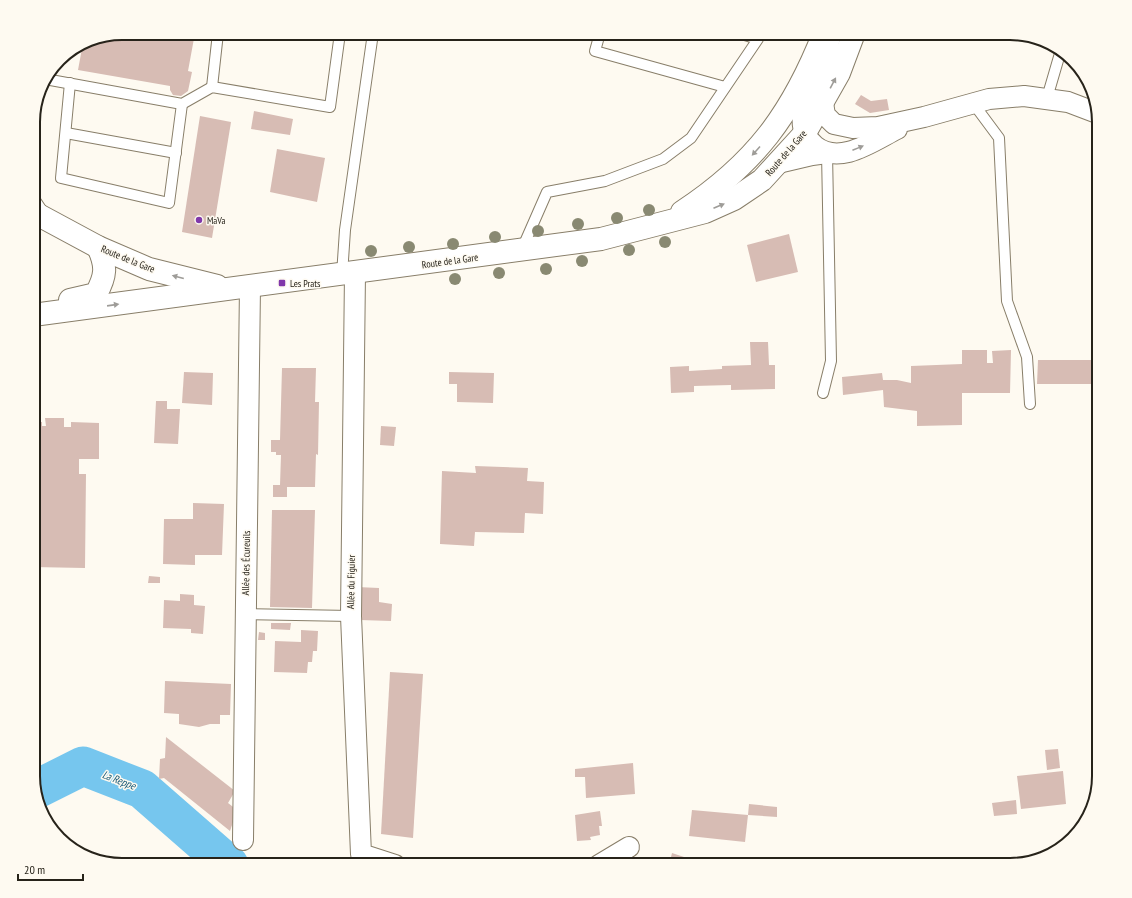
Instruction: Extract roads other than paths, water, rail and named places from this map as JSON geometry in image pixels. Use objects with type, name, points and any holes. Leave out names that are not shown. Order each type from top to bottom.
[{"type":"main road","name":"Route de la Gare","points":[[668,221],[694,204],[743,165],[773,130],[795,97],[821,40]]},
{"type":"main road","name":"Route de la Gare","points":[[40,314],[601,240],[705,212],[734,200],[762,180],[778,163],[810,124],[838,73],[851,40]]},
{"type":"main road","name":"Route de la Gare","points":[[42,216],[98,247],[149,269],[240,288]]},
{"type":"main road","points":[[40,305],[78,299],[96,294],[103,282],[105,271],[102,256],[98,247]]},
{"type":"street","points":[[827,153],[810,124],[804,109],[821,70],[830,40]]},
{"type":"street","points":[[773,130],[810,124],[834,124],[853,128],[878,127],[924,117],[989,99],[1017,96],[1047,98],[1068,102],[1091,111]]},
{"type":"street","points":[[778,163],[812,154],[855,150],[924,117]]},
{"type":"street","name":"Allée du Figuier","points":[[348,274],[350,616],[361,854],[373,858]]},
{"type":"street","name":"Allée des Écureuils","points":[[240,288],[246,614],[243,840]]},
{"type":"street","points":[[611,858],[629,847]]},
{"type":"lane","points":[[212,87],[217,40]]},
{"type":"lane","points":[[52,80],[182,104],[212,87],[330,107],[339,40]]},
{"type":"lane","points":[[348,274],[345,230],[372,40]]},
{"type":"lane","points":[[598,40],[595,51],[725,87]]},
{"type":"lane","points":[[521,251],[547,192],[605,181],[663,159],[691,138],[757,40]]},
{"type":"lane","points":[[1047,98],[1059,56]]},
{"type":"lane","points":[[70,83],[61,178],[169,203],[182,104]]},
{"type":"lane","points":[[973,103],[999,138],[1007,301],[1027,357],[1030,404]]},
{"type":"lane","points":[[66,133],[176,152]]},
{"type":"lane","points":[[823,393],[831,361],[827,153]]},
{"type":"lane","points":[[246,614],[350,616]]},
{"type":"waterway","name":"La Reppe","points":[[41,787],[83,766],[142,789],[221,858]]},
{"type":"place","name":"MaVa","points":[[199,220]]},
{"type":"place","name":"Les Prats","points":[[282,283]]}]
